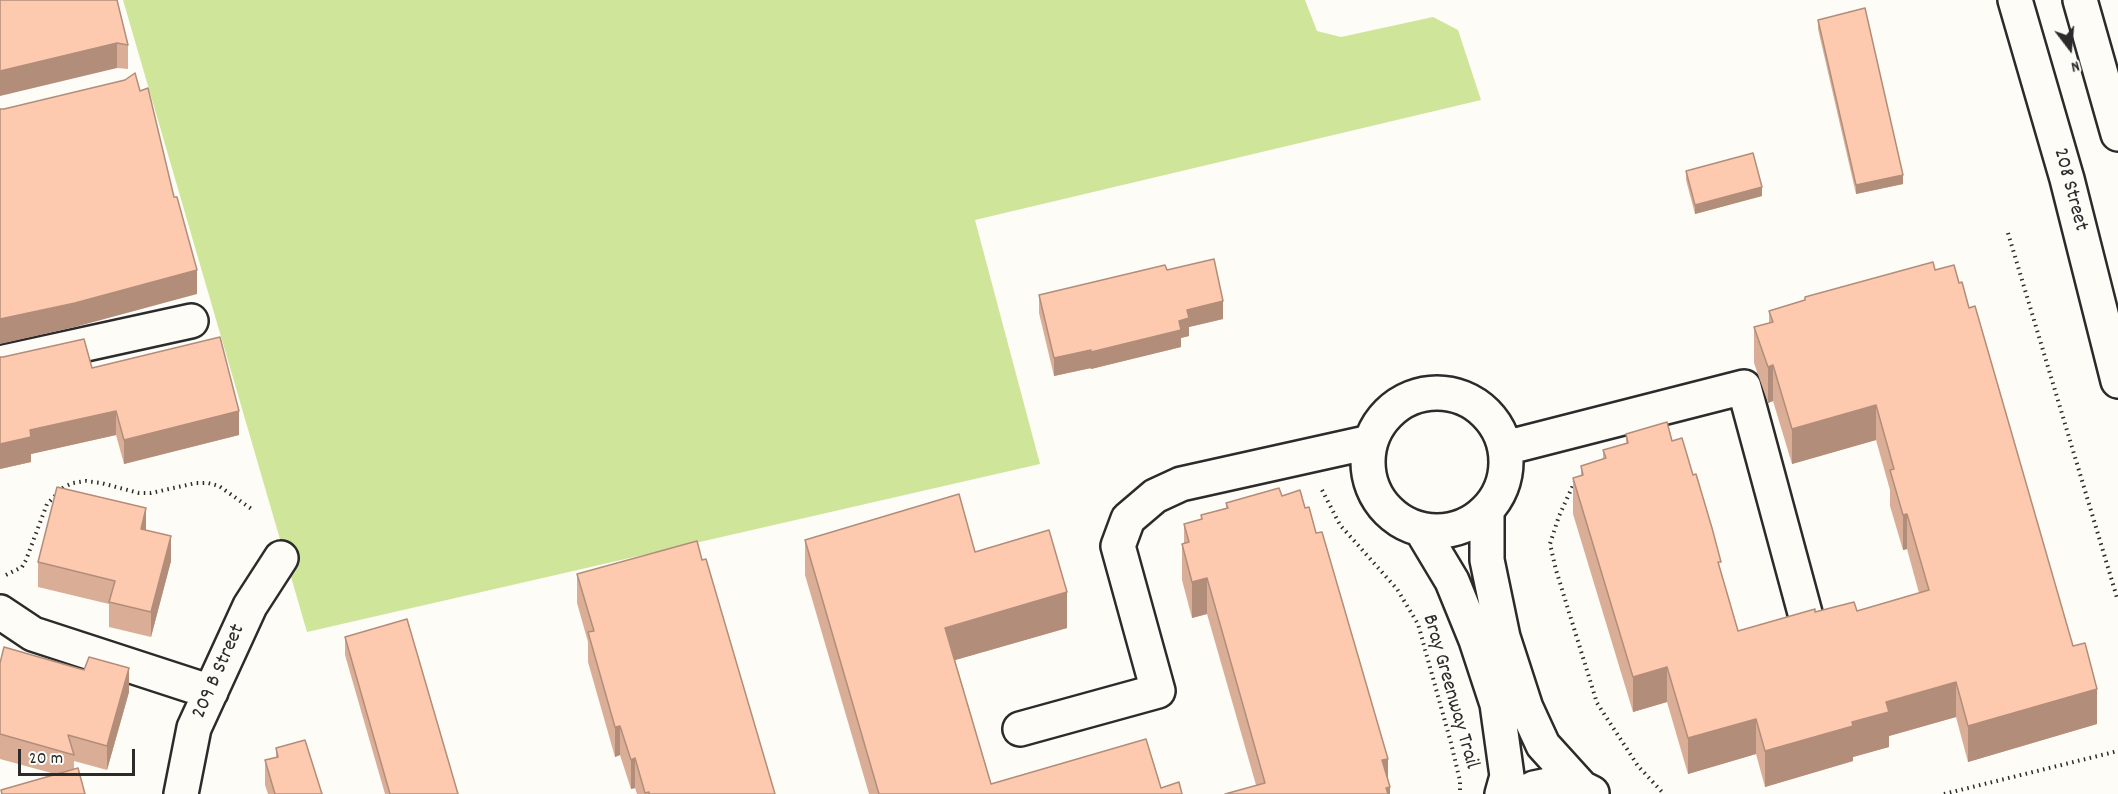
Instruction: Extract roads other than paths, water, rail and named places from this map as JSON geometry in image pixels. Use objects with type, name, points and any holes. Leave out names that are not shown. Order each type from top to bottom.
[{"type":"street","name":"208 Street","points":[[2015,0],[2067,179],[2118,381]]},
{"type":"street","points":[[2080,0],[2118,134]]},
{"type":"street","points":[[0,363],[191,321]]},
{"type":"street","points":[[1505,448],[1744,387],[1804,613]]},
{"type":"street","points":[[1440,393],[1463,398],[1483,410],[1497,427],[1505,448],[1506,471],[1500,493],[1486,512],[1467,525],[1445,532],[1422,531],[1401,522],[1383,507],[1371,487],[1367,465],[1370,442],[1380,421],[1397,405],[1418,395],[1440,393]]},
{"type":"street","points":[[1020,729],[1158,691],[1118,546],[1128,519],[1155,496],[1182,484],[1370,442]]},
{"type":"street","points":[[1486,512],[1487,561],[1503,637],[1526,708],[1543,745],[1587,791]]},
{"type":"street","points":[[1422,531],[1452,581],[1476,640],[1497,704],[1507,776],[1502,794]]},
{"type":"street","name":"209 B Street","points":[[181,794],[194,728],[250,606],[281,558]]},
{"type":"street","points":[[0,612],[33,634],[211,692]]},
{"type":"street","points":[[1522,794],[1534,788],[1558,783],[1587,791]]}]
